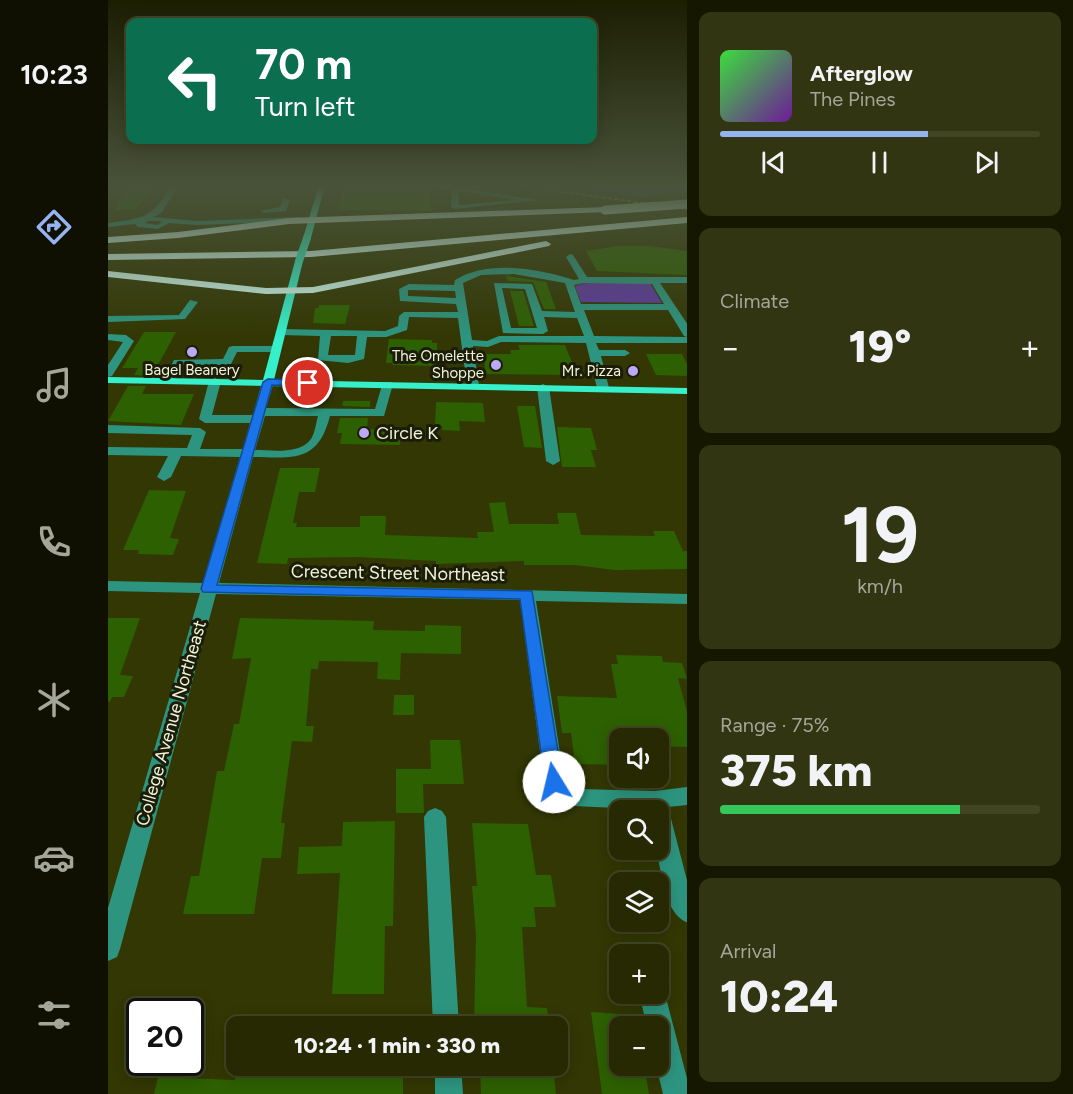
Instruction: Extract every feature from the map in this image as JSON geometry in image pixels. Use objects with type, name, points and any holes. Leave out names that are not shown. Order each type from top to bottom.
[{"type":"highway","points":[[108,240],[174,236]]},
{"type":"highway","points":[[108,248],[261,247],[406,236]]},
{"type":"highway","points":[[108,257],[312,254],[508,236]]},
{"type":"highway","points":[[108,273],[290,291],[341,285],[592,236]]},
{"type":"main road","name":"College Avenue Northeast","points":[[268,382],[290,291],[308,236]]},
{"type":"main road","points":[[108,380],[687,391]]},
{"type":"street","points":[[570,257],[585,280]]},
{"type":"street","points":[[473,386],[457,288],[458,282],[469,276],[497,272],[546,274],[572,282],[687,280]]},
{"type":"street","points":[[466,343],[488,344],[499,339],[590,340],[687,335],[655,282],[649,281]]},
{"type":"street","points":[[572,282],[569,284],[595,353],[603,388]]},
{"type":"street","points":[[497,285],[529,286],[538,314],[543,331],[507,331],[497,285]]},
{"type":"street","points":[[457,288],[409,287],[404,289],[403,299],[460,302]]},
{"type":"street","points":[[108,319],[182,317],[193,302]]},
{"type":"street","points":[[538,314],[671,307]]},
{"type":"street","points":[[280,332],[386,334],[400,330],[407,314],[462,315]]},
{"type":"street","points":[[326,333],[322,358],[348,360],[360,357],[362,333]]},
{"type":"street","points":[[108,337],[122,337],[129,341],[108,374]]},
{"type":"street","points":[[169,381],[178,362],[227,362],[233,348],[276,349]]},
{"type":"street","points":[[595,353],[625,354]]},
{"type":"street","points":[[215,381],[205,419],[325,413],[380,413],[387,384]]},
{"type":"street","name":"College Avenue Northeast","points":[[108,949],[268,382]]},
{"type":"street","points":[[543,387],[553,461]]},
{"type":"street","points":[[108,451],[285,454],[309,449],[320,437],[325,413]]},
{"type":"street","points":[[108,429],[195,430],[200,432],[192,453]]},
{"type":"street","points":[[164,477],[176,453]]},
{"type":"street","name":"Crescent Street Northeast","points":[[108,586],[687,599]]},
{"type":"street","points":[[527,595],[554,782],[574,797],[609,802]]},
{"type":"street","points":[[669,803],[687,796]]},
{"type":"street","points":[[435,817],[445,1016]]},
{"type":"street","points":[[669,856],[681,903],[687,912]]},
{"type":"street","points":[[654,1004],[677,1094]]},
{"type":"street","points":[[448,1076],[449,1094]]},
{"type":"shaded area","points":[[586,283],[650,283],[662,303],[581,302],[575,286]]},
{"type":"building","points":[[618,246],[651,246],[687,251],[687,275],[597,271],[586,251]]},
{"type":"building","points":[[506,276],[546,282],[556,309],[544,309],[533,282],[508,281]]},
{"type":"building","points":[[510,291],[523,291],[534,326],[519,326]]},
{"type":"building","points":[[319,305],[350,305],[345,324],[313,323],[315,308],[319,308]]},
{"type":"building","points":[[144,332],[176,332],[152,376],[134,375],[138,368],[122,368]]},
{"type":"building","points":[[389,339],[432,340],[432,343],[437,343],[437,366],[386,363]]},
{"type":"building","points":[[518,345],[565,345],[577,375],[486,374],[483,354],[511,354],[510,350],[520,350]]},
{"type":"building","points":[[646,354],[682,354],[687,364],[687,376],[656,375]]},
{"type":"building","points":[[128,386],[146,386],[142,394],[194,394],[181,425],[108,421]]},
{"type":"building","points":[[343,401],[370,401],[370,407],[342,406]]},
{"type":"building","points":[[436,402],[483,403],[485,422],[459,421],[460,431],[442,430],[442,426],[435,426]]},
{"type":"building","points":[[517,406],[535,406],[542,448],[524,447]]},
{"type":"building","points":[[340,418],[368,418],[367,429],[401,430],[400,445],[340,444],[342,433],[337,433]]},
{"type":"building","points":[[557,427],[591,428],[597,450],[591,450],[596,467],[562,467]]},
{"type":"building","points":[[280,468],[320,468],[315,492],[299,492],[293,523],[297,523],[296,527],[360,527],[360,516],[386,516],[385,535],[478,538],[477,532],[494,532],[489,503],[505,502],[509,524],[559,524],[557,513],[576,513],[581,535],[655,536],[653,531],[674,531],[683,551],[687,551],[687,569],[615,570],[575,565],[524,565],[524,561],[436,564],[436,561],[357,557],[288,558],[287,564],[257,563]]},
{"type":"building","points":[[149,490],[186,491],[170,538],[179,539],[173,555],[138,554],[139,550],[123,550]]},
{"type":"building","points":[[108,618],[140,618],[120,675],[133,676],[124,697],[112,697],[110,702],[108,701]]},
{"type":"building","points":[[240,618],[374,621],[373,630],[425,631],[425,625],[461,626],[461,654],[401,653],[400,680],[377,679],[378,662],[319,661],[318,669],[311,669],[306,726],[314,726],[312,742],[292,741],[281,823],[285,823],[281,858],[262,858],[254,914],[183,914],[191,876],[199,876],[217,771],[224,771],[234,724],[239,724],[251,658],[232,659]]},
{"type":"building","points":[[616,655],[662,656],[663,662],[682,663],[687,679],[678,678],[687,712],[687,747],[669,746],[669,728],[609,728],[609,765],[575,764],[571,733],[562,733],[557,696],[617,698],[611,664],[618,664]]},
{"type":"building","points":[[394,695],[414,695],[414,715],[393,715]]},
{"type":"building","points":[[430,740],[460,740],[464,784],[423,784],[424,813],[396,813],[396,769],[431,769]]},
{"type":"building","points":[[395,821],[393,926],[385,926],[384,994],[332,994],[340,873],[297,874],[299,847],[342,846],[343,822]]},
{"type":"building","points":[[472,823],[528,824],[536,875],[551,875],[556,907],[534,907],[536,927],[522,927],[527,1007],[547,1008],[548,1016],[474,1016],[476,936],[472,886],[477,886]]},
{"type":"building","points":[[591,1012],[620,1014],[620,1016],[609,1016],[609,1076],[646,1076],[649,1094],[602,1094]]},
{"type":"building","points":[[236,1076],[403,1076],[403,1094],[154,1094],[158,1077],[235,1080]]},
{"type":"building","points":[[480,1076],[554,1076],[556,1094],[481,1094]]},
{"type":"place","name":"Bagel Beanery","points":[[192,352]]},
{"type":"place","name":"The Omelette Shoppe","points":[[496,365]]},
{"type":"place","name":"Mr. Pizza","points":[[633,371]]},
{"type":"place","name":"Circle K","points":[[364,433]]},
{"type":"route","points":[[308,383],[268,382],[208,589],[527,595],[554,782]]}]
